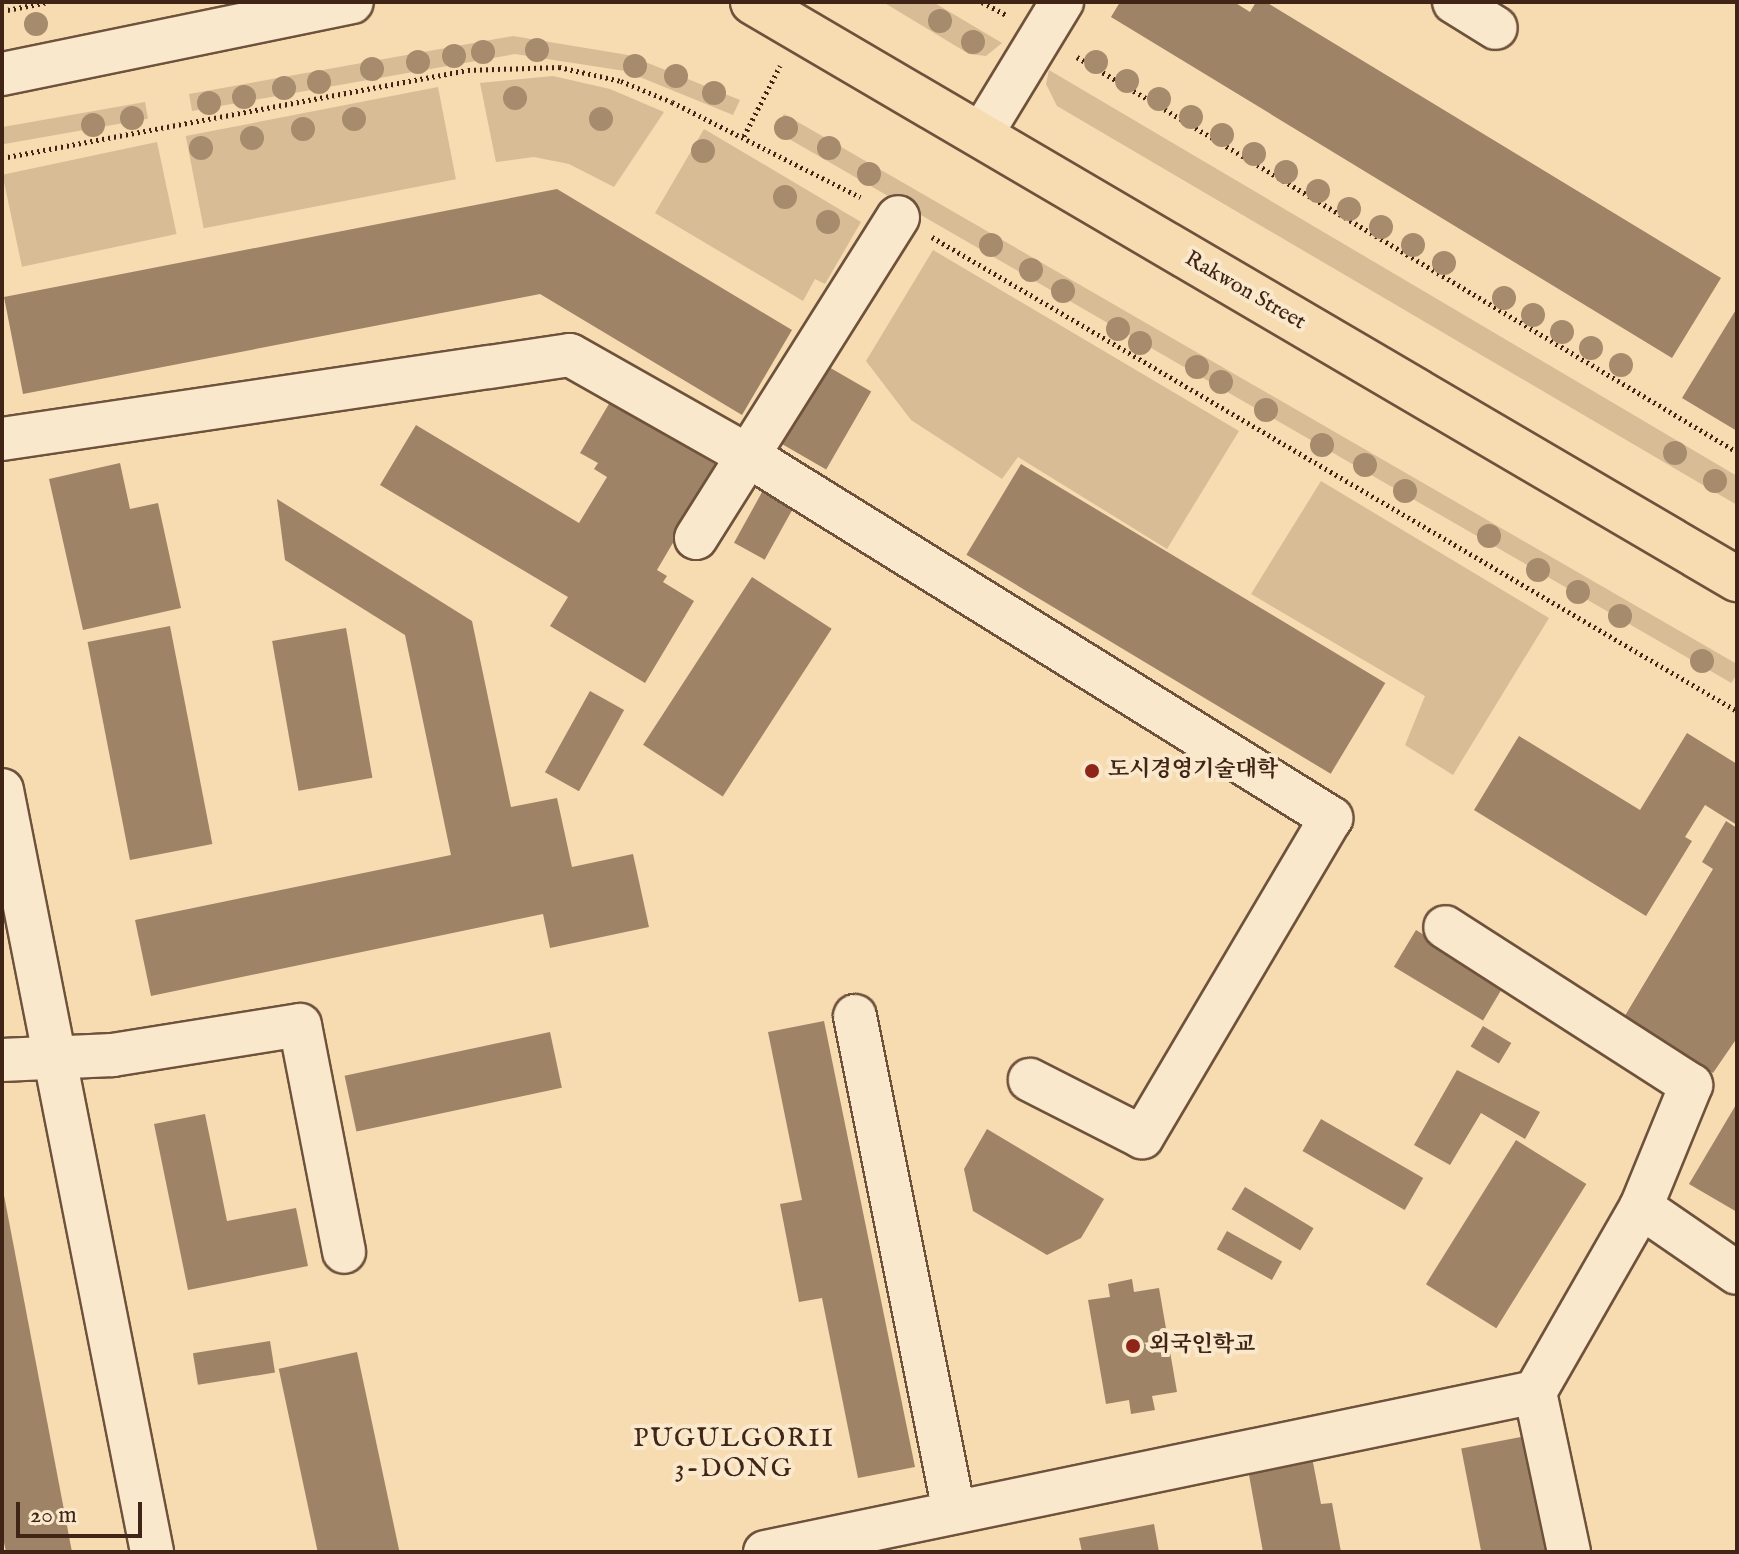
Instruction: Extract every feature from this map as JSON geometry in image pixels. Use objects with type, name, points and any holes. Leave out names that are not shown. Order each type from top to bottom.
[{"type":"main road","name":"Rakwon Street","points":[[753,2],[1737,579]]},
{"type":"street","points":[[2,74],[352,2]]},
{"type":"street","points":[[1454,2],[1496,28]]},
{"type":"street","points":[[981,135],[1052,19]]},
{"type":"street","points":[[696,538],[898,217]]},
{"type":"street","points":[[2,439],[570,355],[747,455],[1331,818],[1142,1137],[1030,1080]]},
{"type":"street","points":[[2,790],[152,1552]]},
{"type":"street","points":[[1445,927],[1691,1085],[1641,1207],[1535,1392],[1569,1552]]},
{"type":"street","points":[[855,1016],[954,1511]]},
{"type":"street","points":[[2,1060],[53,1055],[113,1055],[300,1025],[344,1252]]},
{"type":"street","points":[[1641,1207],[1737,1273]]},
{"type":"street","points":[[765,1552],[1535,1392]]},
{"type":"path","points":[[2,11],[48,2]]},
{"type":"path","points":[[982,2],[1052,19],[1737,452]]},
{"type":"shaded area","points":[[883,2],[933,2],[1002,43],[986,56],[969,54]]},
{"type":"shaded area","points":[[513,36],[628,55],[740,100],[733,115],[625,71],[515,54],[192,111],[189,94]]},
{"type":"shaded area","points":[[1049,70],[1737,476],[1737,505],[1057,106],[1046,84]]},
{"type":"shaded area","points":[[553,76],[610,89],[664,112],[614,187],[569,164],[534,157],[496,162],[480,83]]},
{"type":"shaded area","points":[[438,87],[456,179],[204,228],[186,136]]},
{"type":"shaded area","points":[[145,102],[148,119],[4,144],[2,127]]},
{"type":"shaded area","points":[[784,114],[1737,664],[1737,673],[1731,683],[774,130]]},
{"type":"shaded area","points":[[704,129],[861,222],[825,284],[815,279],[803,301],[655,213]]},
{"type":"shaded area","points":[[157,142],[177,234],[22,267],[2,175]]},
{"type":"shaded area","points":[[933,250],[1239,431],[1167,549],[1018,457],[1002,479],[911,420],[866,361]]},
{"type":"shaded area","points":[[1321,481],[1549,618],[1453,775],[1405,745],[1425,696],[1251,594]]},
{"type":"building","points":[[1120,2],[1234,2],[1250,12],[1256,2],[1266,2],[1721,278],[1672,358],[1111,17]]},
{"type":"building","points":[[557,189],[792,330],[742,415],[540,294],[23,394],[4,297]]},
{"type":"building","points":[[1737,308],[1737,431],[1682,398]]},
{"type":"building","points":[[827,366],[871,391],[826,469],[782,444]]},
{"type":"building","points":[[613,397],[646,417],[644,422],[718,466],[657,570],[667,576],[663,582],[694,601],[645,683],[550,626],[568,597],[380,485],[416,425],[579,523],[607,477],[594,469],[598,463],[580,453]]},
{"type":"building","points":[[120,463],[130,509],[158,503],[181,608],[83,630],[49,479]]},
{"type":"building","points":[[1021,464],[1385,683],[1331,774],[966,555]]},
{"type":"building","points":[[766,485],[797,502],[765,560],[734,543]]},
{"type":"building","points":[[277,499],[472,621],[511,807],[557,798],[572,867],[633,854],[649,927],[550,948],[543,914],[151,996],[135,920],[451,855],[405,635],[285,560]]},
{"type":"building","points":[[752,577],[832,629],[723,796],[643,745]]},
{"type":"building","points":[[170,626],[212,844],[130,860],[88,642]]},
{"type":"building","points":[[346,628],[372,778],[299,791],[272,641]]},
{"type":"building","points":[[590,691],[624,710],[579,791],[545,772]]},
{"type":"building","points":[[1687,733],[1737,764],[1737,825],[1705,805],[1685,837],[1692,841],[1646,916],[1474,810],[1519,736],[1640,810]]},
{"type":"building","points":[[1726,821],[1737,828],[1737,1038],[1713,1073],[1623,1019],[1713,869],[1702,862]]},
{"type":"building","points":[[1416,930],[1505,984],[1483,1020],[1394,967]]},
{"type":"building","points":[[824,1021],[915,1467],[858,1478],[822,1298],[799,1302],[780,1204],[802,1200],[768,1032]]},
{"type":"building","points":[[1483,1026],[1511,1043],[1499,1064],[1471,1047]]},
{"type":"building","points":[[550,1032],[562,1088],[356,1131],[345,1076]]},
{"type":"building","points":[[1457,1070],[1540,1112],[1525,1139],[1481,1113],[1450,1165],[1414,1145]]},
{"type":"building","points":[[1737,1103],[1737,1212],[1689,1184]]},
{"type":"building","points":[[205,1114],[227,1221],[296,1208],[308,1266],[188,1290],[154,1124]]},
{"type":"building","points":[[1321,1119],[1423,1178],[1405,1210],[1302,1151]]},
{"type":"building","points":[[987,1129],[1104,1199],[1081,1238],[1047,1255],[973,1211],[964,1169]]},
{"type":"building","points":[[1516,1140],[1586,1184],[1496,1328],[1426,1284]]},
{"type":"building","points":[[1245,1187],[1314,1228],[1300,1250],[1232,1209]]},
{"type":"building","points":[[3,1190],[72,1552],[6,1552],[2,1533]]},
{"type":"building","points":[[1227,1231],[1282,1262],[1272,1280],[1217,1249]]},
{"type":"building","name":"외국인학교","points":[[1132,1279],[1134,1292],[1159,1288],[1177,1392],[1152,1396],[1155,1410],[1131,1414],[1129,1400],[1106,1404],[1088,1300],[1110,1297],[1108,1284]]},
{"type":"building","points":[[270,1341],[275,1373],[198,1385],[193,1353]]},
{"type":"building","points":[[357,1352],[399,1552],[318,1552],[279,1369]]},
{"type":"building","points":[[1526,1436],[1549,1552],[1481,1552],[1461,1449]]},
{"type":"building","points":[[1311,1452],[1321,1504],[1332,1503],[1341,1552],[1263,1552],[1247,1464]]},
{"type":"building","points":[[1154,1524],[1159,1552],[1082,1552],[1079,1538]]},
{"type":"place","name":"도시경영기술대학","points":[[1092,771]]},
{"type":"place","name":"외국인학교","points":[[1133,1346]]},
{"type":"district","name":"PUGULGORII 3-DONG","points":[[734,1454]]}]
